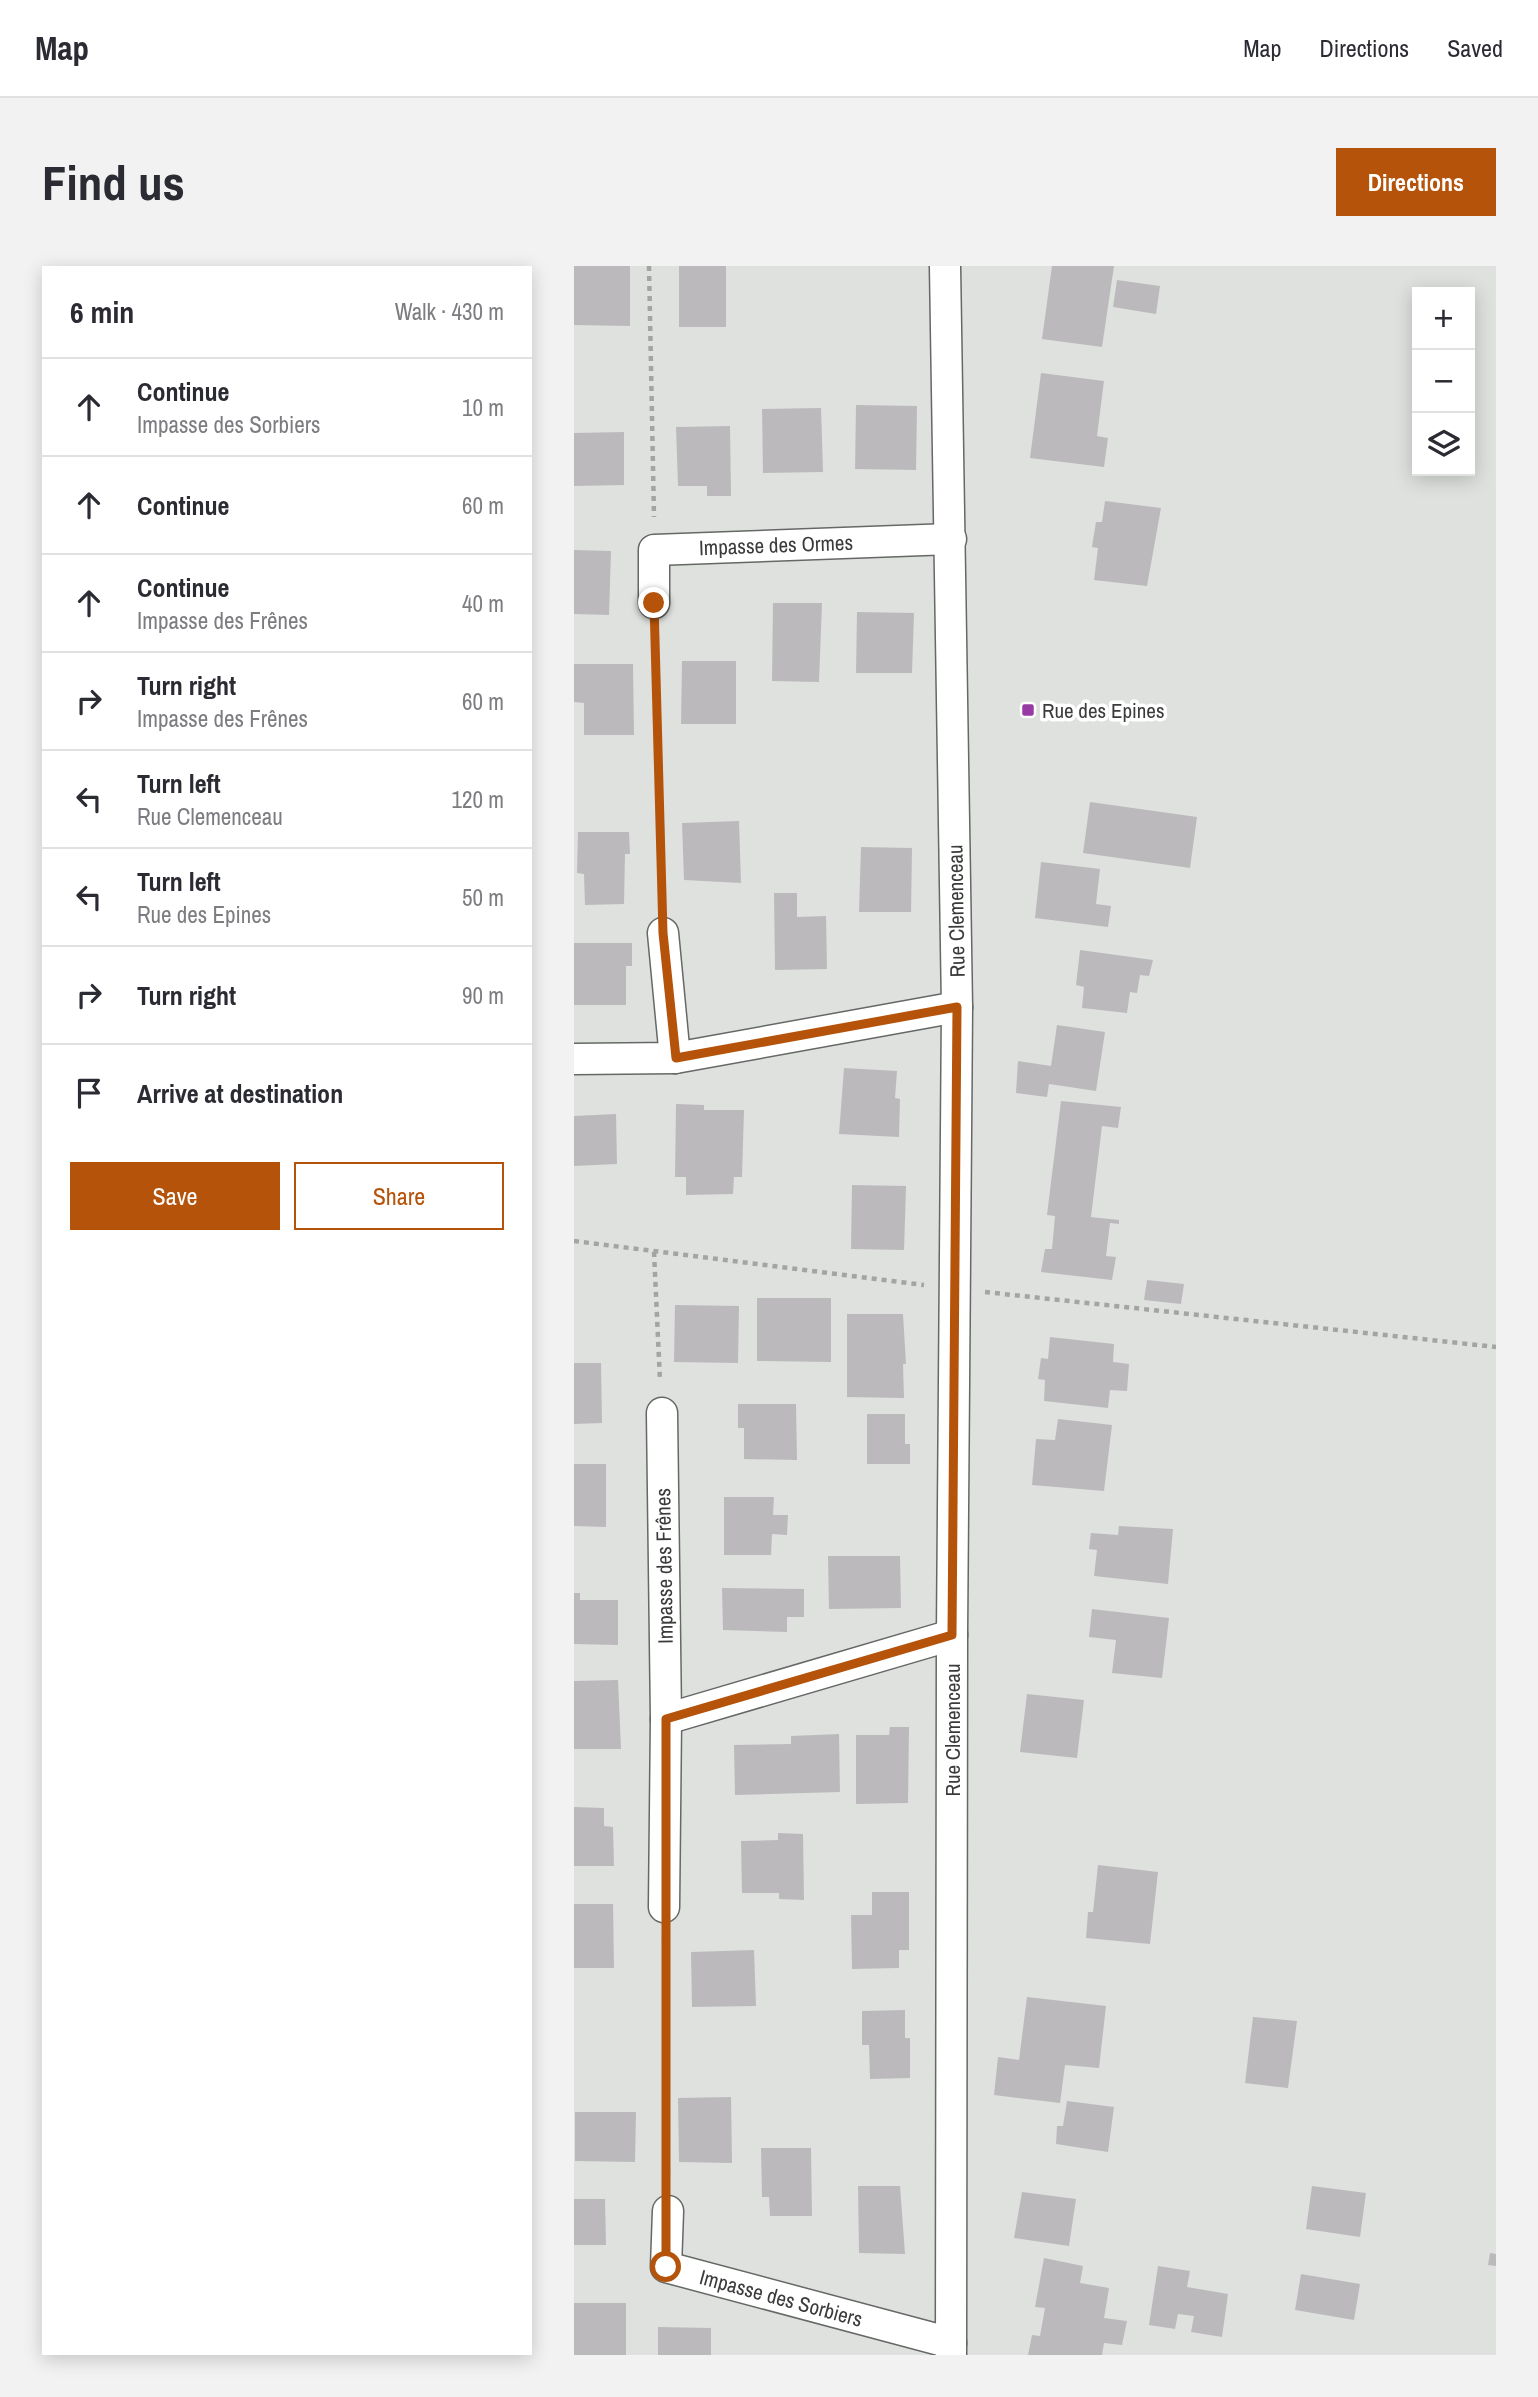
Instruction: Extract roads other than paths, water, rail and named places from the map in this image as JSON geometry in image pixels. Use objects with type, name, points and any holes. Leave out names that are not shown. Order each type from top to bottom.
[{"type":"street","name":"Rue Clemenceau","points":[[946,266],[957,1007],[952,1635],[951,2349]]},
{"type":"street","name":"Impasse des Ormes","points":[[654,603],[654,550],[951,539]]},
{"type":"street","points":[[663,933],[676,1058]]},
{"type":"street","points":[[574,1059],[676,1058],[957,1007]]},
{"type":"street","name":"Impasse des Frênes","points":[[662,1413],[666,1719],[664,1907]]},
{"type":"street","points":[[666,1719],[952,1635]]},
{"type":"street","name":"Impasse des Sorbiers","points":[[668,2211],[666,2267],[951,2349]]},
{"type":"place","name":"Rue des Epines","points":[[1028,710]]}]
